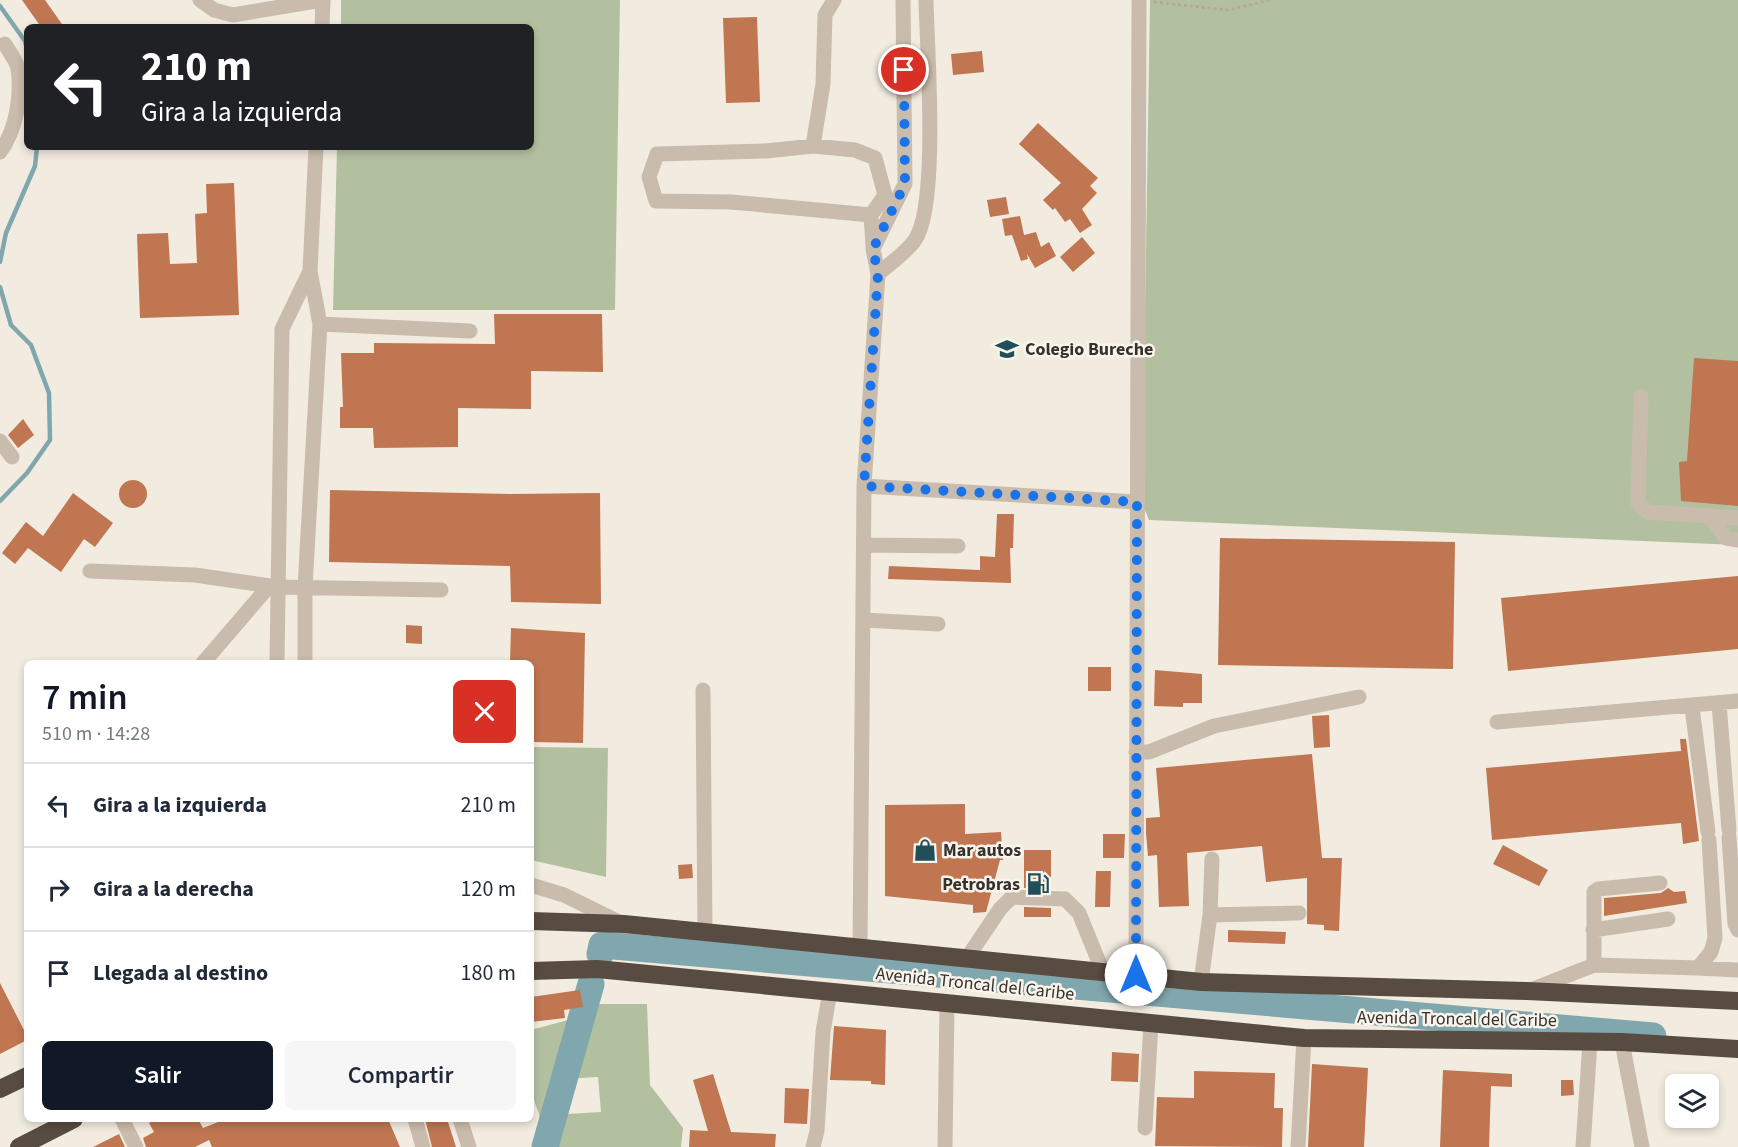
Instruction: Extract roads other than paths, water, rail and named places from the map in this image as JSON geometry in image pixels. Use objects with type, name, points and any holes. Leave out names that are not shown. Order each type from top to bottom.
[{"type":"highway","name":"Avenida Troncal del Caribe","points":[[534,921],[624,924],[1202,982],[1738,1001]]},
{"type":"highway","name":"Avenida Troncal del Caribe","points":[[534,971],[597,969],[1304,1038],[1622,1042],[1738,1049]]},
{"type":"highway","points":[[0,1089],[24,1077]]},
{"type":"highway","points":[[19,1147],[68,1122]]},
{"type":"street","points":[[201,0],[214,10],[233,15],[322,0],[322,24]]},
{"type":"street","points":[[813,146],[823,84],[825,15],[819,0]]},
{"type":"street","points":[[825,15],[834,0]]},
{"type":"street","points":[[873,249],[905,184],[903,0]]},
{"type":"street","points":[[878,274],[915,241],[924,222],[929,152],[926,0]]},
{"type":"street","points":[[1136,975],[1139,0]]},
{"type":"street","points":[[0,152],[9,139],[18,97],[18,67],[5,44]]},
{"type":"street","points":[[860,948],[864,486],[878,274],[873,249],[871,214],[885,195],[875,158],[855,150],[813,146],[766,151],[657,154],[649,177],[656,201],[731,202],[871,214]]},
{"type":"street","points":[[305,660],[305,587],[320,324],[310,271],[316,150]]},
{"type":"street","points":[[278,660],[273,587],[282,328],[310,271]]},
{"type":"street","points":[[320,324],[470,331]]},
{"type":"street","points":[[1641,397],[1638,503],[1648,512],[1738,518]]},
{"type":"street","points":[[0,441],[12,457]]},
{"type":"street","points":[[864,486],[1137,502]]},
{"type":"street","points":[[1709,516],[1726,538],[1738,540]]},
{"type":"street","points":[[864,544],[958,546]]},
{"type":"street","points":[[90,571],[195,575],[273,587],[441,590]]},
{"type":"street","points":[[206,660],[273,587]]},
{"type":"street","points":[[863,620],[938,624]]},
{"type":"street","points":[[703,690],[705,932]]},
{"type":"street","points":[[1136,752],[1149,753],[1214,726],[1359,697]]},
{"type":"street","points":[[1497,722],[1692,707],[1738,701]]},
{"type":"street","points":[[1719,703],[1735,924],[1738,930]]},
{"type":"street","points":[[1692,707],[1709,836],[1715,938],[1711,952],[1698,969]]},
{"type":"street","points":[[1202,982],[1210,915],[1212,859]]},
{"type":"street","points":[[1594,965],[1592,896],[1598,889],[1660,883]]},
{"type":"street","points":[[534,886],[564,895],[624,924]]},
{"type":"street","points":[[967,958],[1000,909],[1012,897],[1065,899],[1080,913],[1103,972]]},
{"type":"street","points":[[1210,915],[1299,913]]},
{"type":"street","points":[[1593,930],[1668,919]]},
{"type":"street","points":[[1527,992],[1594,965],[1738,970]]},
{"type":"street","points":[[813,1147],[817,1131],[823,1032],[830,992]]},
{"type":"street","points":[[945,1147],[947,1003]]},
{"type":"street","points":[[1145,1128],[1151,1023]]},
{"type":"street","points":[[1298,1147],[1304,1038]]},
{"type":"street","points":[[1583,1147],[1590,1042]]},
{"type":"street","points":[[1622,1042],[1642,1147]]},
{"type":"street","points":[[124,1122],[136,1147]]},
{"type":"street","points":[[416,1122],[423,1147]]},
{"type":"street","points":[[461,1122],[469,1147]]},
{"type":"waterway","points":[[0,6],[24,40]]},
{"type":"waterway","points":[[0,262],[6,233],[35,166],[37,150]]},
{"type":"waterway","points":[[0,287],[11,325],[31,345],[49,393],[50,440],[27,473],[0,501]]},
{"type":"waterway","points":[[600,954],[602,945],[1653,1036]]},
{"type":"waterway","points":[[545,1147],[591,984]]},
{"type":"place","name":"Colegio Bureche","points":[[1007,349]]},
{"type":"place","name":"Mar autos","points":[[925,850]]},
{"type":"place","name":"Petrobras","points":[[1038,884]]}]
